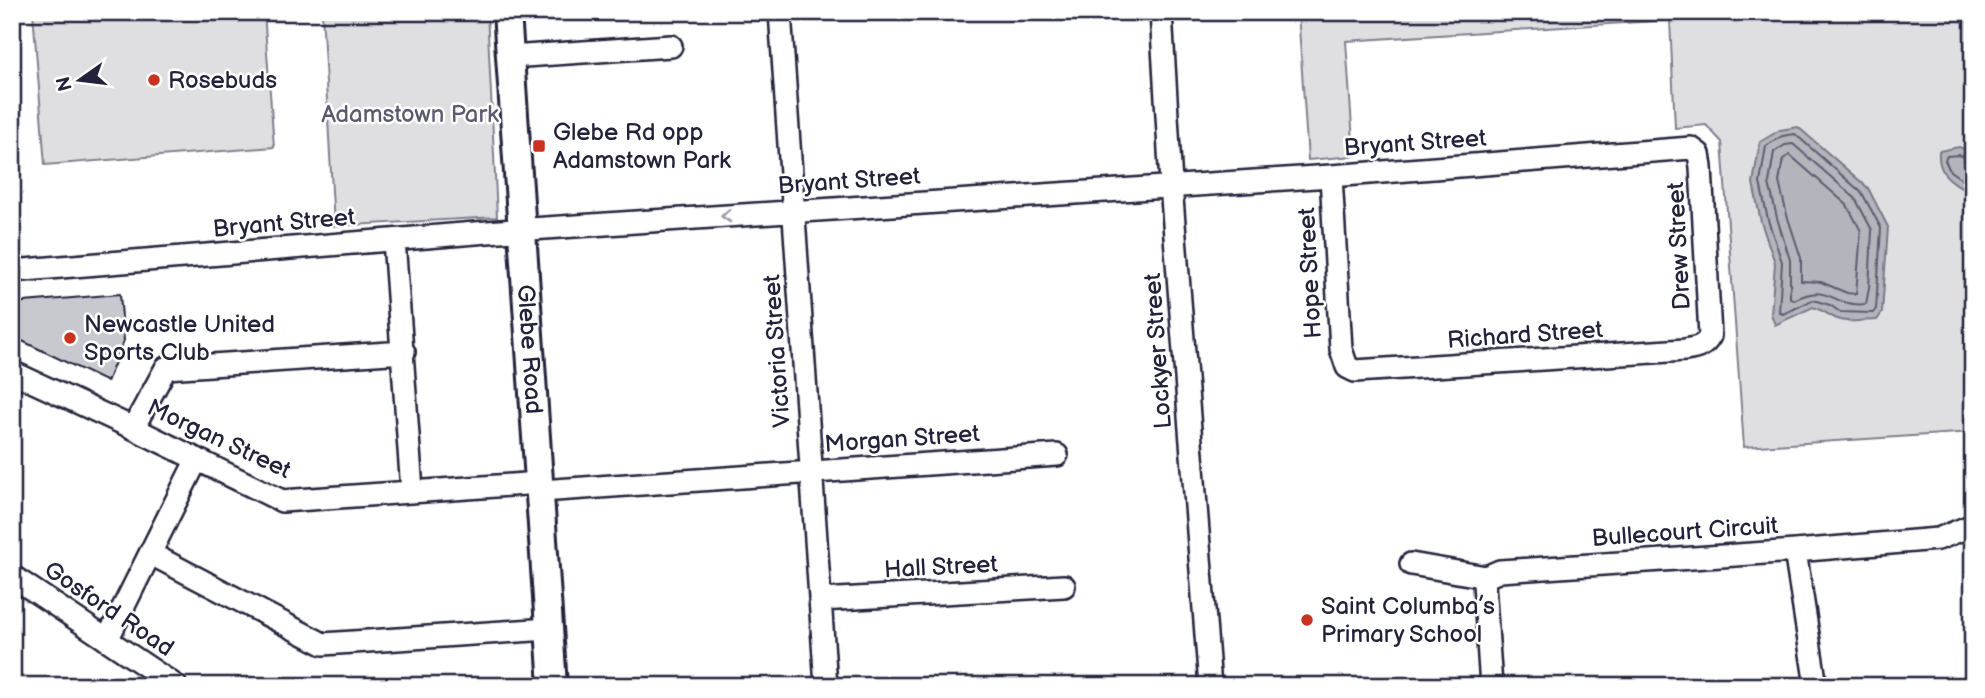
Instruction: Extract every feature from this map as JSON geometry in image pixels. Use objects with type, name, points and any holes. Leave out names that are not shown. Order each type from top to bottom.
[{"type":"main road","name":"Glebe Road","points":[[508,12],[553,686]]},
{"type":"street","name":"Victoria Street","points":[[780,12],[826,686]]},
{"type":"street","name":"Lockyer Street","points":[[1161,12],[1171,185],[1210,686]]},
{"type":"street","points":[[510,57],[671,46]]},
{"type":"street","name":"Bryant Street","points":[[12,271],[522,229],[1331,176],[1691,148]]},
{"type":"street","name":"Drew Street","points":[[1691,148],[1699,154],[1701,167],[1710,328],[1706,343]]},
{"type":"street","name":"Hope Street","points":[[1331,176],[1341,349],[1347,367]]},
{"type":"street","points":[[394,240],[412,491]]},
{"type":"street","name":"Richard Street","points":[[1347,367],[1364,372],[1685,350],[1706,343]]},
{"type":"street","points":[[133,428],[166,368],[404,352]]},
{"type":"street","name":"Morgan Street","points":[[12,372],[282,501],[412,491],[540,487],[1057,455]]},
{"type":"street","points":[[107,639],[197,459]]},
{"type":"street","points":[[1794,551],[1938,539],[1973,526]]},
{"type":"street","name":"Bullecourt Circuit","points":[[1411,564],[1486,577],[1500,571],[1794,551],[1816,686]]},
{"type":"street","points":[[151,554],[323,644],[550,629]]},
{"type":"street","name":"Gosford Road","points":[[12,576],[176,686]]},
{"type":"street","points":[[1486,577],[1491,686]]},
{"type":"street","name":"Hall Street","points":[[821,600],[1064,586]]},
{"type":"green space","name":"Rosebuds","points":[[33,12],[264,12],[274,147],[45,165]]},
{"type":"green space","name":"Adamstown Park","points":[[322,12],[487,12],[497,217],[334,226]]},
{"type":"green space","points":[[1298,12],[1973,12],[1973,432],[1744,447],[1722,142],[1706,125],[1675,128],[1670,20],[1346,41],[1354,156],[1308,160]]},
{"type":"water","points":[[1798,127],[1868,188],[1888,227],[1882,313],[1877,320],[1840,320],[1813,307],[1775,325],[1771,314],[1775,263],[1761,222],[1753,183],[1760,142],[1780,130]]},
{"type":"water","points":[[1959,147],[1973,156],[1973,196],[1944,173],[1939,160],[1939,151]]},
{"type":"building","name":"Newcastle United Sports Club","points":[[120,294],[124,340],[107,382],[12,336],[12,303]]},
{"type":"place","name":"Rosebuds","points":[[154,80]]},
{"type":"place","name":"Glebe Rd opp Adamstown Park","points":[[539,146]]},
{"type":"place","name":"Newcastle United Sports Club","points":[[70,338]]},
{"type":"place","name":"Saint Columba’s Primary School","points":[[1307,620]]}]
